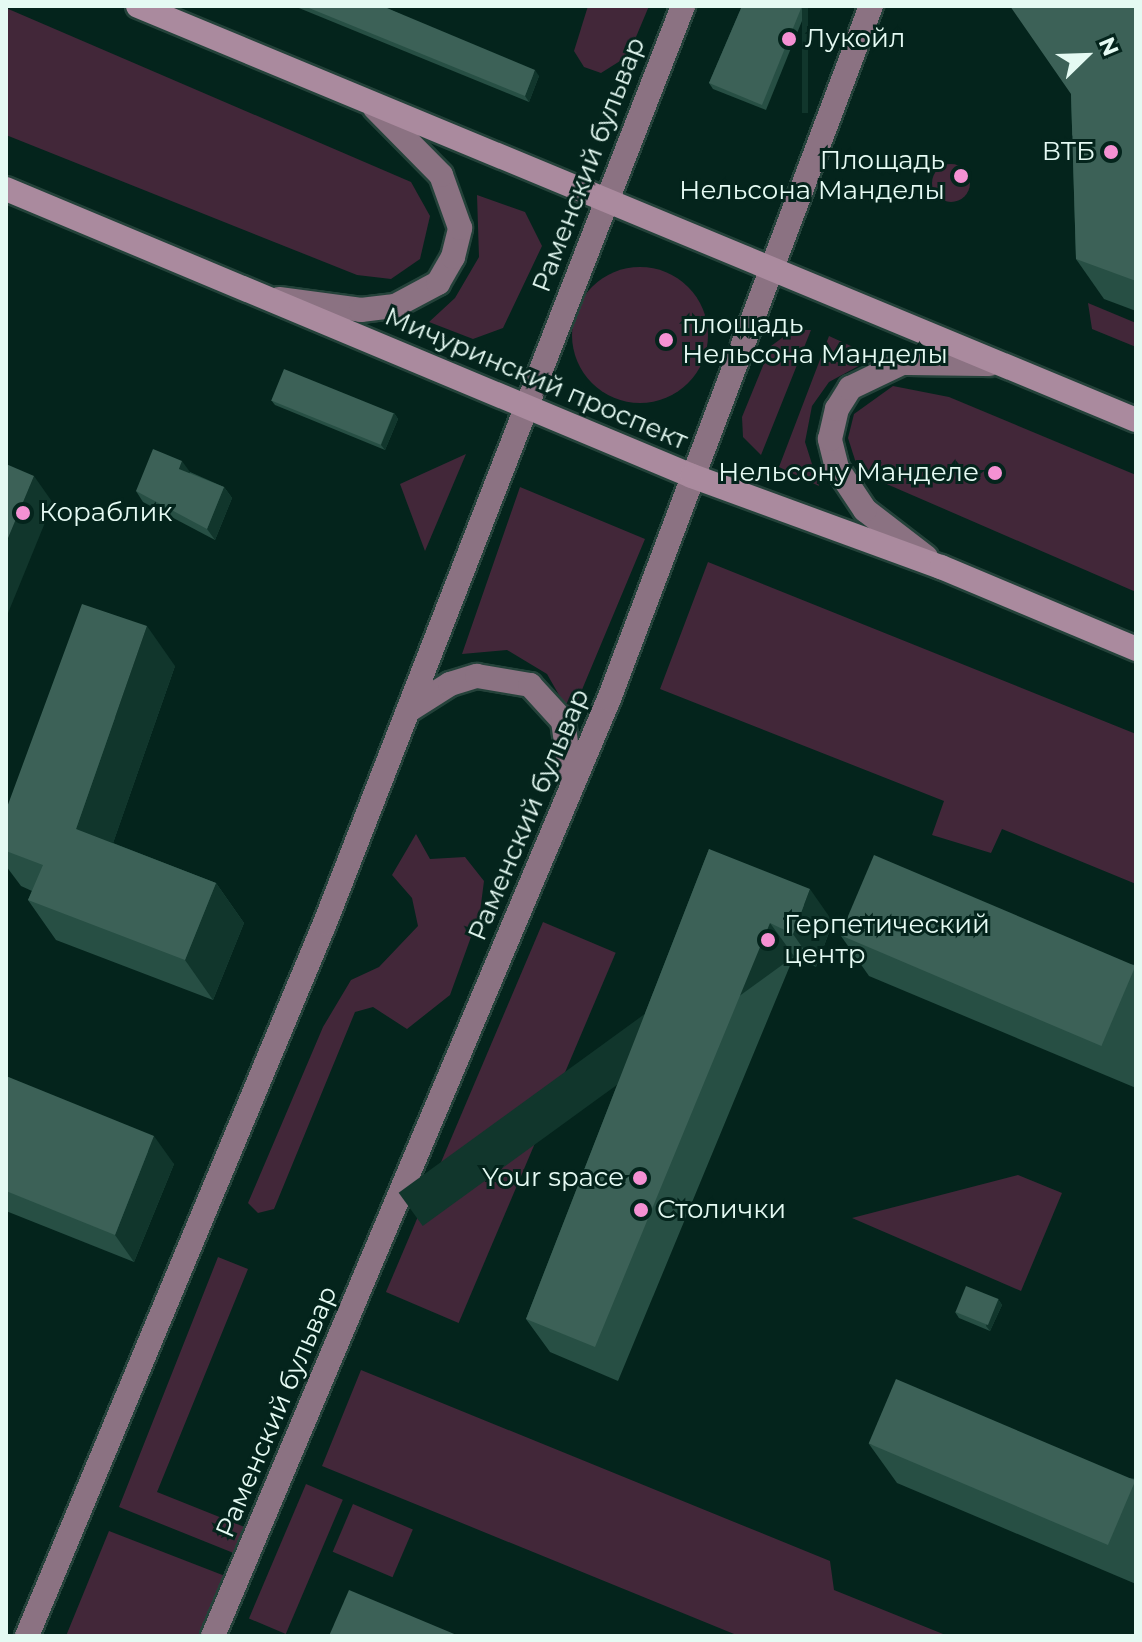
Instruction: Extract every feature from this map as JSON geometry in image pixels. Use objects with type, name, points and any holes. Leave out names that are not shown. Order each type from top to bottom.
[{"type":"main road","points":[[138,6],[360,95],[1136,420]]},
{"type":"main road","name":"Мичуринский проспект","points":[[6,189],[279,299],[692,476],[941,567],[1136,649]]},
{"type":"street","name":"Раменский бульвар","points":[[27,1636],[408,711],[605,199],[683,6]]},
{"type":"street","name":"Раменский бульвар","points":[[213,1636],[571,784],[774,268],[871,6]]},
{"type":"street","points":[[279,299],[361,310],[395,306],[438,283],[453,257],[460,228],[441,175],[360,95]]},
{"type":"street","points":[[941,567],[858,499],[830,439],[837,409],[850,388],[902,363],[964,360],[1007,367]]},
{"type":"street","points":[[408,711],[450,684],[477,676],[530,685],[563,721],[571,784]]},
{"type":"shaded area","points":[[588,6],[649,6],[628,56],[601,73],[584,67],[574,51]]},
{"type":"shaded area","points":[[6,8],[411,182],[430,216],[420,259],[391,279],[357,275],[6,135]]},
{"type":"shaded area","points":[[951,164],[964,170],[970,183],[964,196],[951,202],[938,196],[932,183],[938,170]]},
{"type":"shaded area","points":[[477,195],[525,212],[542,246],[503,328],[473,339],[429,322],[455,298],[479,257]]},
{"type":"shaded area","points":[[640,267],[666,272],[688,287],[703,309],[708,335],[703,361],[688,383],[666,398],[640,403],[614,398],[592,383],[577,361],[572,335],[577,309],[592,287],[614,272]]},
{"type":"shaded area","points":[[1088,303],[1136,323],[1136,347],[1092,329]]},
{"type":"shaded area","points":[[793,330],[811,330],[761,455],[743,437],[742,417],[771,346]]},
{"type":"shaded area","points":[[829,336],[875,357],[829,382],[812,406],[805,442],[819,486],[779,467]]},
{"type":"shaded area","points":[[893,386],[949,397],[1136,475],[1136,592],[875,479],[855,460],[848,438],[854,414]]},
{"type":"shaded area","points":[[466,454],[425,551],[400,484]]},
{"type":"shaded area","points":[[520,487],[645,539],[571,716],[547,674],[507,650],[462,654]]},
{"type":"shaded area","points":[[708,562],[1136,734],[1136,884],[1002,829],[991,853],[932,835],[944,801],[660,689]]},
{"type":"shaded area","points":[[416,834],[430,859],[465,857],[484,881],[480,912],[450,995],[407,1029],[373,1007],[355,1012],[274,1209],[258,1213],[248,1203],[323,1027],[351,980],[379,967],[418,926],[412,898],[392,875]]},
{"type":"shaded area","points":[[543,922],[616,953],[459,1323],[386,1292]]},
{"type":"shaded area","points":[[1018,1175],[1062,1193],[1021,1291],[852,1218]]},
{"type":"shaded area","points":[[218,1257],[248,1269],[157,1492],[247,1528],[236,1554],[119,1507]]},
{"type":"shaded area","points":[[361,1370],[830,1561],[834,1590],[948,1636],[739,1636],[322,1466]]},
{"type":"shaded area","points":[[306,1484],[343,1500],[286,1634],[249,1618]]},
{"type":"shaded area","points":[[353,1504],[413,1529],[393,1577],[333,1552]]},
{"type":"shaded area","points":[[109,1531],[225,1576],[200,1636],[66,1636]]},
{"type":"building","points":[[304,6],[382,6],[535,70],[525,96]]},
{"type":"building","points":[[742,6],[802,6],[762,105],[709,83]]},
{"type":"building","points":[[1010,6],[1136,6],[1136,281],[1076,259],[1071,94]]},
{"type":"building","points":[[284,369],[393,413],[381,445],[271,401]]},
{"type":"building","points":[[153,449],[182,461],[179,469],[224,487],[207,529],[136,491]]},
{"type":"building","points":[[6,464],[34,476],[6,543]]},
{"type":"building","points":[[82,604],[147,626],[76,829],[216,883],[185,960],[28,900],[43,865],[6,851],[6,810]]},
{"type":"building","points":[[709,849],[810,889],[793,934],[770,923],[595,1347],[526,1319]]},
{"type":"building","points":[[874,855],[1135,966],[1101,1046],[840,935]]},
{"type":"building","points":[[6,1076],[154,1136],[115,1235],[6,1191]]},
{"type":"building","points":[[966,1286],[998,1299],[988,1325],[956,1312]]},
{"type":"building","points":[[896,1379],[1135,1481],[1108,1545],[869,1443]]},
{"type":"building","points":[[349,1590],[459,1636],[329,1636]]},
{"type":"place","name":"Лукойл","points":[[789,39]]},
{"type":"place","name":"ВТБ","points":[[1111,152]]},
{"type":"place","name":"Площадь Нельсона Манделы","points":[[961,176]]},
{"type":"place","name":"площадь Нельсона Манделы","points":[[666,340]]},
{"type":"place","name":"Нельсону Манделе","points":[[995,473]]},
{"type":"place","name":"Кораблик","points":[[23,513]]},
{"type":"place","name":"Герпетический центр","points":[[768,940]]},
{"type":"place","name":"Your space","points":[[640,1178]]},
{"type":"place","name":"Столички","points":[[641,1210]]}]
